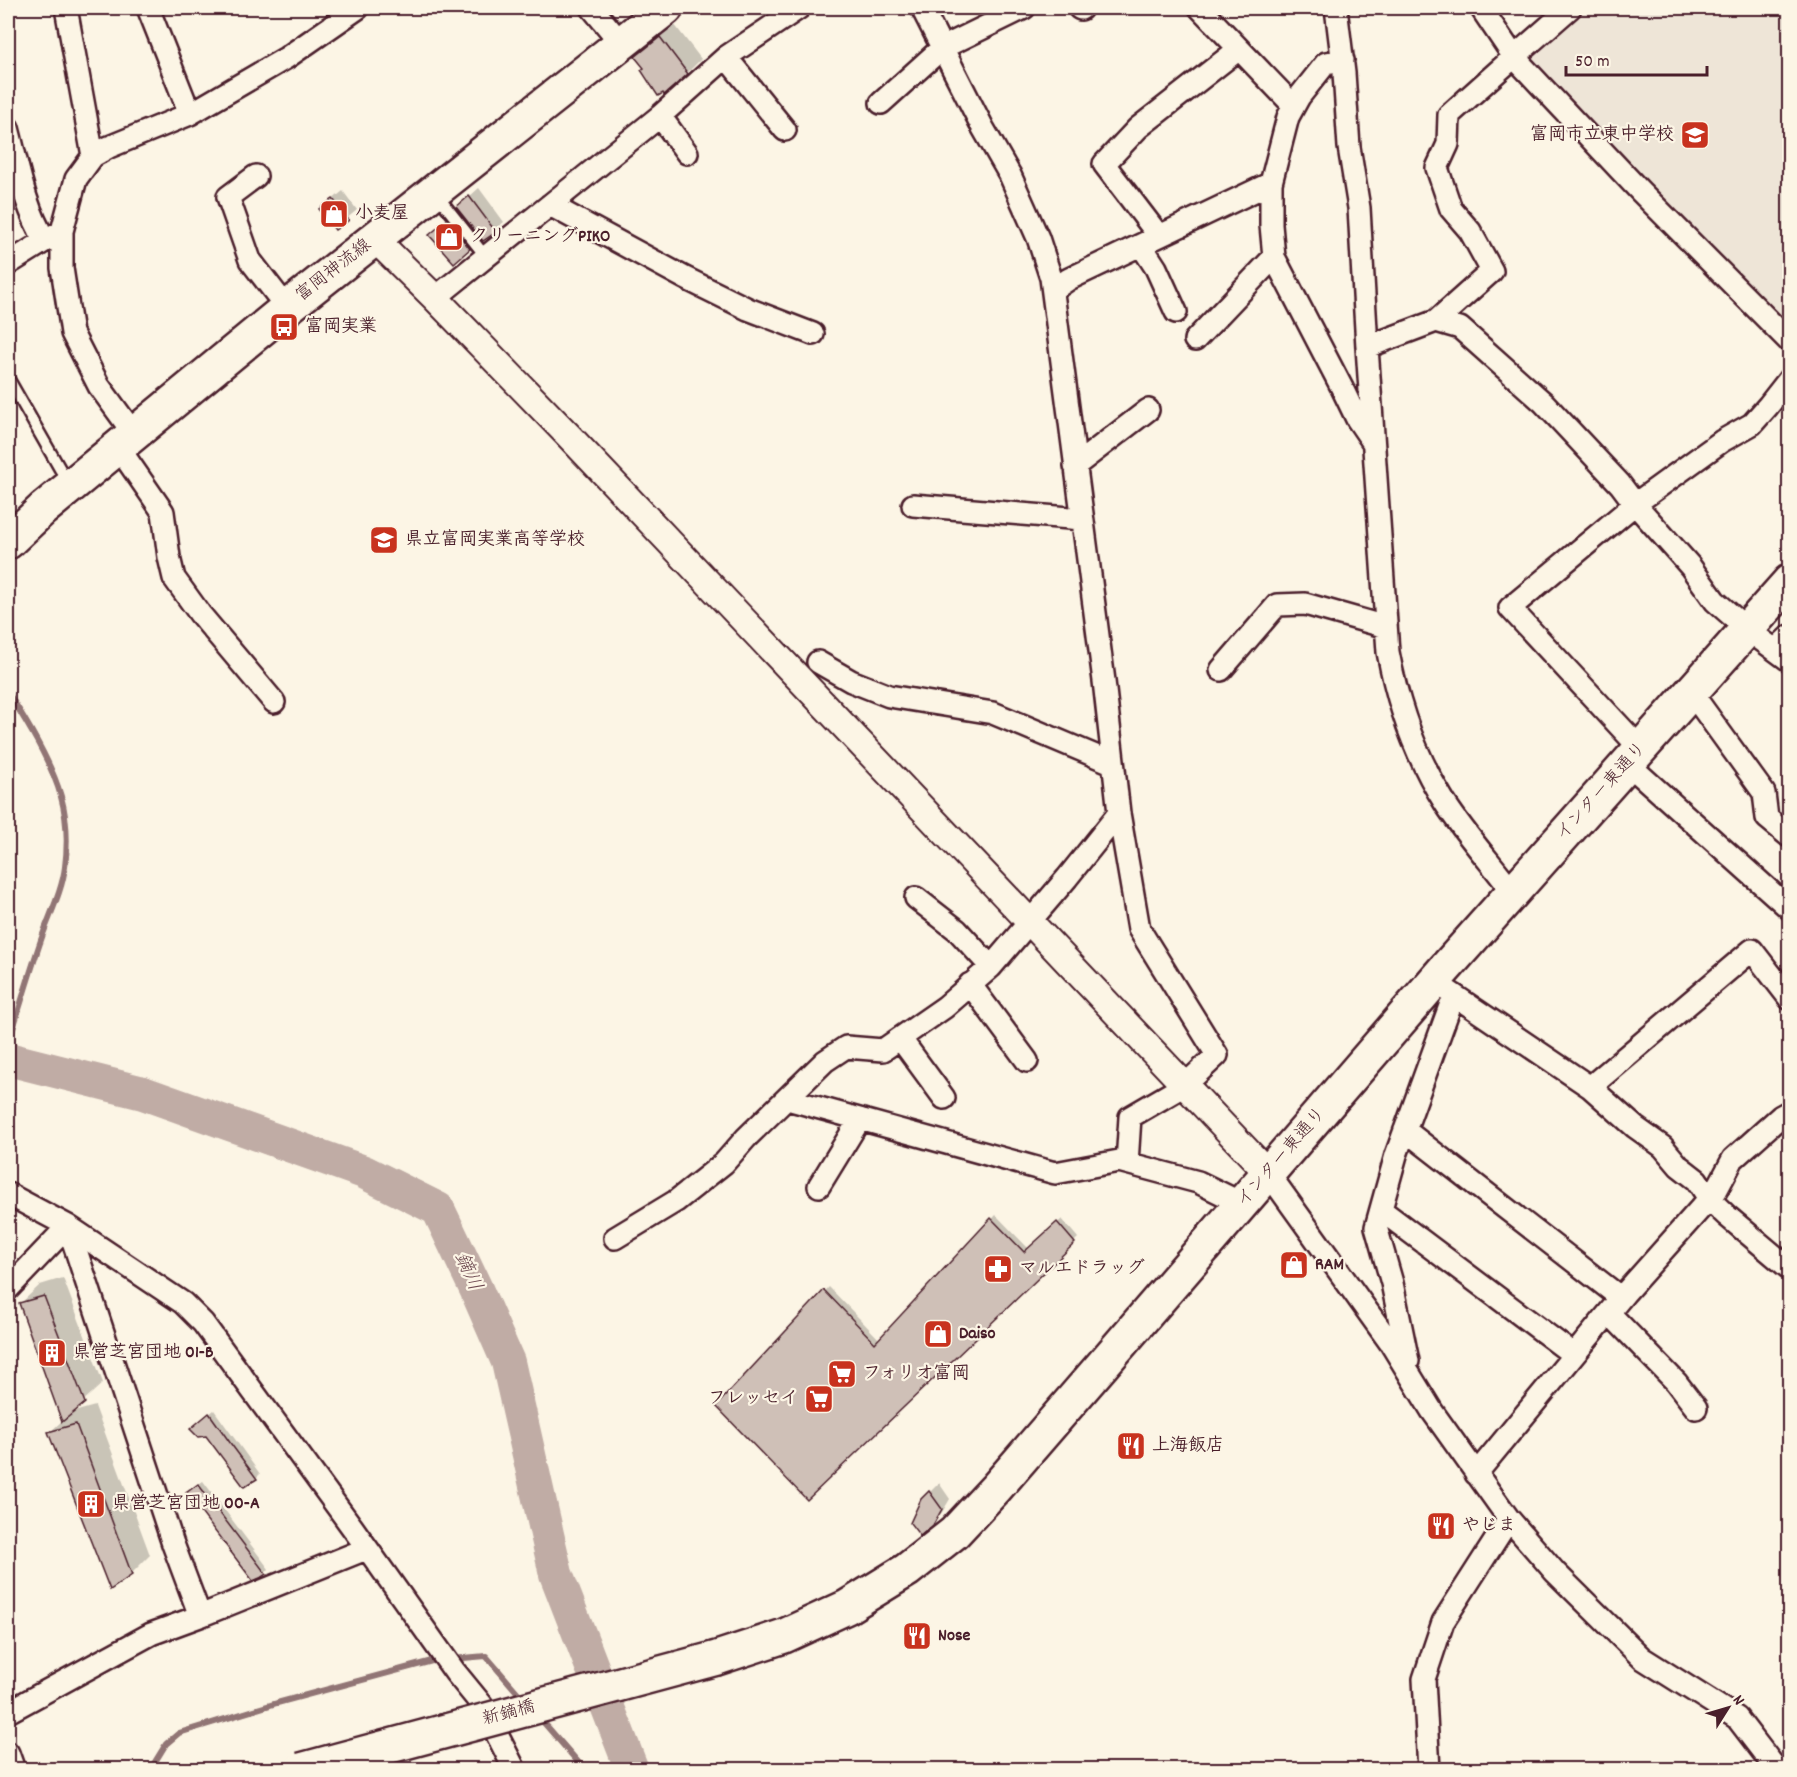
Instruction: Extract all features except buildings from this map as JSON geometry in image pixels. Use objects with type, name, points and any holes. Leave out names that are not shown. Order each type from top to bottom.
[{"type":"main road","name":"富岡神流線","points":[[8,542],[71,485],[287,308],[666,8]]},
{"type":"main road","name":"インター東通り","points":[[717,1658],[784,1636],[847,1607],[907,1570],[954,1533],[996,1488],[1269,1174],[1448,983],[1513,892],[1790,581]]},
{"type":"main road","name":"新鏑橋","points":[[301,1770],[717,1658]]},
{"type":"street","points":[[66,8],[93,156]]},
{"type":"street","points":[[148,8],[190,114]]},
{"type":"street","points":[[8,264],[53,235],[76,180],[93,156],[109,147],[190,114],[286,58],[358,8]]},
{"type":"street","points":[[592,8],[621,44]]},
{"type":"street","points":[[435,298],[660,116],[726,57],[799,8]]},
{"type":"street","points":[[922,8],[983,128],[1010,175],[1038,238],[1051,278],[1112,763],[1139,929],[1217,1055],[1185,1085],[1130,1117],[1127,1163]]},
{"type":"street","points":[[881,103],[942,48],[1024,8]]},
{"type":"street","points":[[1200,8],[1294,106]]},
{"type":"street","points":[[1336,8],[1343,60],[1349,147],[1359,208],[1386,627],[1394,688],[1417,752],[1446,804],[1513,892]]},
{"type":"street","points":[[1481,8],[1514,57],[1640,191],[1790,342]]},
{"type":"street","points":[[1367,347],[1436,321],[1492,271],[1470,231],[1450,209],[1437,168],[1448,144],[1449,115],[1570,8]]},
{"type":"street","points":[[1176,312],[1156,268],[1150,241],[1104,164],[1138,128],[1239,49]]},
{"type":"street","points":[[726,57],[785,130]]},
{"type":"street","points":[[1343,60],[1326,63],[1288,117],[1270,183],[1271,225],[1274,257],[1357,419],[1373,443]]},
{"type":"street","points":[[660,116],[687,153]]},
{"type":"street","points":[[8,128],[24,192],[37,227],[53,235],[62,268],[72,333],[127,440],[125,457],[163,512],[174,578],[200,614],[274,702]]},
{"type":"street","points":[[256,176],[228,197],[250,260],[287,308]]},
{"type":"street","points":[[1053,290],[1069,279],[1270,183]]},
{"type":"street","points":[[550,205],[685,278],[748,309],[813,334]]},
{"type":"street","points":[[375,239],[560,427],[1269,1174],[1391,1344],[1432,1411],[1476,1474],[1509,1519],[1555,1572],[1642,1658],[1737,1718],[1777,1770]]},
{"type":"street","points":[[1195,340],[1274,257]]},
{"type":"street","points":[[1436,321],[1460,327],[1544,403],[1620,484],[1690,566],[1715,601],[1748,630],[1785,649]]},
{"type":"street","points":[[1790,378],[1752,424],[1722,441],[1635,504],[1510,608],[1633,756],[1790,909]]},
{"type":"street","points":[[1076,466],[1148,410]]},
{"type":"street","points":[[913,505],[1082,519]]},
{"type":"street","points":[[1221,670],[1277,605],[1305,604],[1386,627]]},
{"type":"street","points":[[818,662],[851,681],[890,696],[993,713],[1112,763]]},
{"type":"street","points":[[1691,692],[1764,793],[1767,818],[1790,837]]},
{"type":"street","points":[[615,1238],[676,1201],[724,1163],[746,1138],[825,1061],[846,1047],[883,1050],[945,1007],[991,967],[1030,923],[1119,813]]},
{"type":"street","points":[[916,898],[957,930],[991,967]]},
{"type":"street","points":[[1590,1087],[1752,950],[1790,999]]},
{"type":"street","points":[[1411,1377],[1392,1283],[1376,1227],[1448,983],[1590,1087],[1635,1128],[1663,1147],[1679,1166],[1697,1180],[1709,1199],[1742,1230],[1790,1269]]},
{"type":"street","points":[[970,984],[1027,1061]]},
{"type":"street","points":[[900,1038],[944,1098]]},
{"type":"street","points":[[787,1099],[1055,1173],[1119,1161],[1198,1182],[1243,1204]]},
{"type":"street","points":[[1476,1474],[1615,1305],[1716,1191],[1734,1159],[1781,1116],[1790,1111]]},
{"type":"street","points":[[819,1186],[860,1119]]},
{"type":"street","points":[[1405,1131],[1615,1305],[1696,1408]]},
{"type":"street","points":[[8,1194],[68,1226],[183,1303],[203,1323],[454,1672],[482,1705],[515,1770]]},
{"type":"street","points":[[1381,1210],[1574,1355]]},
{"type":"street","points":[[8,1289],[68,1226]]},
{"type":"street","points":[[68,1226],[173,1544],[200,1616]]},
{"type":"street","points":[[1429,1770],[1424,1679],[1443,1622],[1509,1519]]},
{"type":"street","points":[[8,1712],[151,1634],[366,1549]]},
{"type":"street","points":[[8,1753],[14,1770]]},
{"type":"lane","points":[[434,191],[486,257]]},
{"type":"lane","points":[[8,378],[71,485]]},
{"type":"shaded area","name":"富岡市立東中学校","points":[[1579,8],[1789,8],[1789,332],[1524,56]]},
{"type":"waterway","points":[[8,693],[41,749],[56,780],[64,812],[67,847],[61,886],[8,1045]]},
{"type":"waterway","name":"鏑川","points":[[8,1059],[143,1093],[364,1172],[438,1209],[508,1362],[556,1574],[632,1770]]},
{"type":"waterway","points":[[452,1659],[486,1656],[524,1700]]},
{"type":"waterway","points":[[150,1770],[166,1744],[179,1733],[277,1703],[442,1660]]},
{"type":"waterway","points":[[538,1716],[585,1770]]},
{"type":"place","name":"富岡市立東中学校","points":[[1695,135]]},
{"type":"place","name":"小麦屋","points":[[334,214]]},
{"type":"place","name":"クリーニングPIKO","points":[[449,237]]},
{"type":"place","name":"富岡実業","points":[[284,327]]},
{"type":"place","name":"県立富岡実業高等学校","points":[[384,540]]},
{"type":"place","name":"RAM","points":[[1294,1265]]},
{"type":"place","name":"マルエドラッグ","points":[[998,1269]]},
{"type":"place","name":"Daiso","points":[[938,1334]]},
{"type":"place","name":"県営芝宮団地 01-B","points":[[52,1353]]},
{"type":"place","name":"フォリオ富岡","points":[[842,1374]]},
{"type":"place","name":"フレッセイ","points":[[819,1399]]},
{"type":"place","name":"上海飯店","points":[[1131,1446]]},
{"type":"place","name":"県営芝宮団地 00-A","points":[[91,1504]]},
{"type":"place","name":"やじま","points":[[1441,1526]]},
{"type":"place","name":"Nose","points":[[917,1636]]}]
